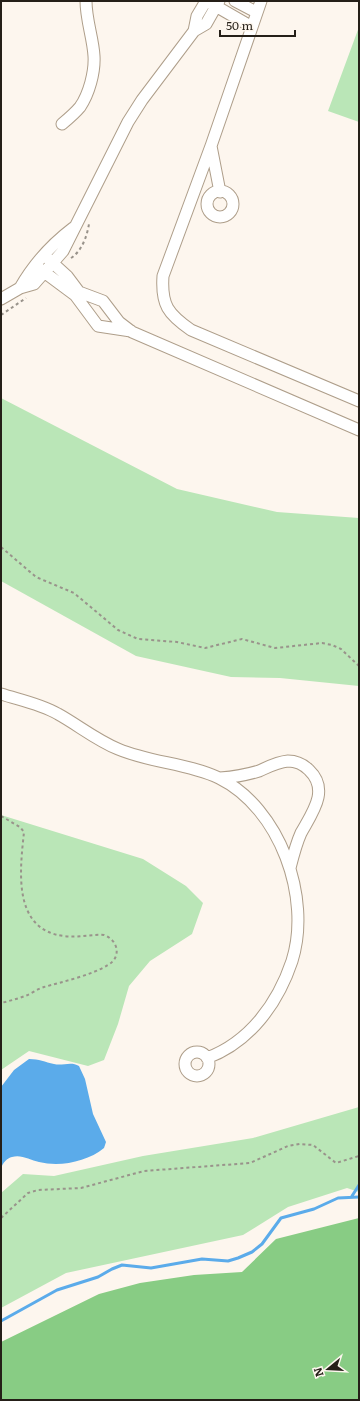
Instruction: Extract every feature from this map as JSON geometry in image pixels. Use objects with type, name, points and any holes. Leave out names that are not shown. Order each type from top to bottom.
[{"type":"street","points":[[62,124],[80,106],[89,88],[94,69],[94,56],[86,11],[86,1]]},
{"type":"street","points":[[234,1],[256,12]]},
{"type":"street","points":[[260,1],[211,146],[163,276],[162,292],[167,306],[175,319],[191,330],[359,401]]},
{"type":"street","points":[[1,299],[20,288],[34,284],[40,269],[49,259],[58,240],[74,228],[128,122],[142,100],[194,31],[206,24],[212,2],[252,27]]},
{"type":"street","points":[[211,146],[220,192]]},
{"type":"street","points":[[49,259],[67,276],[79,292],[103,301],[119,322],[132,332]]},
{"type":"street","points":[[40,269],[76,295],[98,326],[132,332],[359,430]]},
{"type":"street","points":[[1,694],[57,713],[104,743],[119,750],[137,756],[186,766],[220,778],[236,787],[250,800],[277,837],[290,868],[299,915],[297,939],[288,973],[269,1010],[259,1022],[231,1046],[208,1058]]},
{"type":"street","points":[[220,778],[246,775],[289,761],[302,764],[315,776],[319,794],[318,802],[315,811],[301,834],[290,868]]},
{"type":"path","points":[[1,547],[36,578],[74,593],[118,630],[138,639],[177,642],[205,648],[242,639],[275,648],[322,643],[341,649],[359,666]]},
{"type":"path","points":[[1,816],[20,827],[24,832],[22,869],[23,895],[32,919],[39,928],[50,933],[64,936],[104,935],[110,937],[116,944],[117,955],[115,960],[107,966],[64,983],[43,988],[25,996],[1,1003]]},
{"type":"path","points":[[1,1218],[28,1193],[38,1190],[81,1188],[144,1171],[250,1163],[288,1146],[300,1144],[313,1145],[336,1163],[359,1156]]},
{"type":"green space","points":[[359,27],[359,122],[328,111]]},
{"type":"green space","points":[[1,398],[177,489],[277,512],[359,518],[359,686],[280,678],[231,677],[136,656],[1,581]]},
{"type":"green space","points":[[1,815],[143,859],[186,886],[203,903],[192,934],[150,961],[129,986],[118,1024],[104,1060],[88,1066],[29,1051],[1,1070]]},
{"type":"green space","points":[[359,1107],[359,1192],[347,1188],[288,1207],[243,1235],[66,1273],[1,1308],[1,1193],[23,1174],[54,1176],[143,1156],[253,1138]]},
{"type":"green space","points":[[359,1218],[359,1400],[1,1400],[1,1342],[99,1294],[140,1283],[194,1275],[242,1272],[276,1239]]},
{"type":"water","points":[[29,1059],[54,1064],[73,1064],[79,1066],[85,1079],[93,1114],[106,1142],[104,1148],[82,1160],[56,1164],[39,1162],[15,1156],[7,1160],[1,1168],[1,1087],[14,1070]]},
{"type":"waterway","points":[[352,1196],[359,1185]]},
{"type":"waterway","points":[[1,1321],[57,1290],[98,1277],[122,1265],[151,1268],[202,1259],[228,1261],[238,1258],[252,1252],[262,1244],[281,1218],[314,1209],[338,1198],[359,1197]]}]
